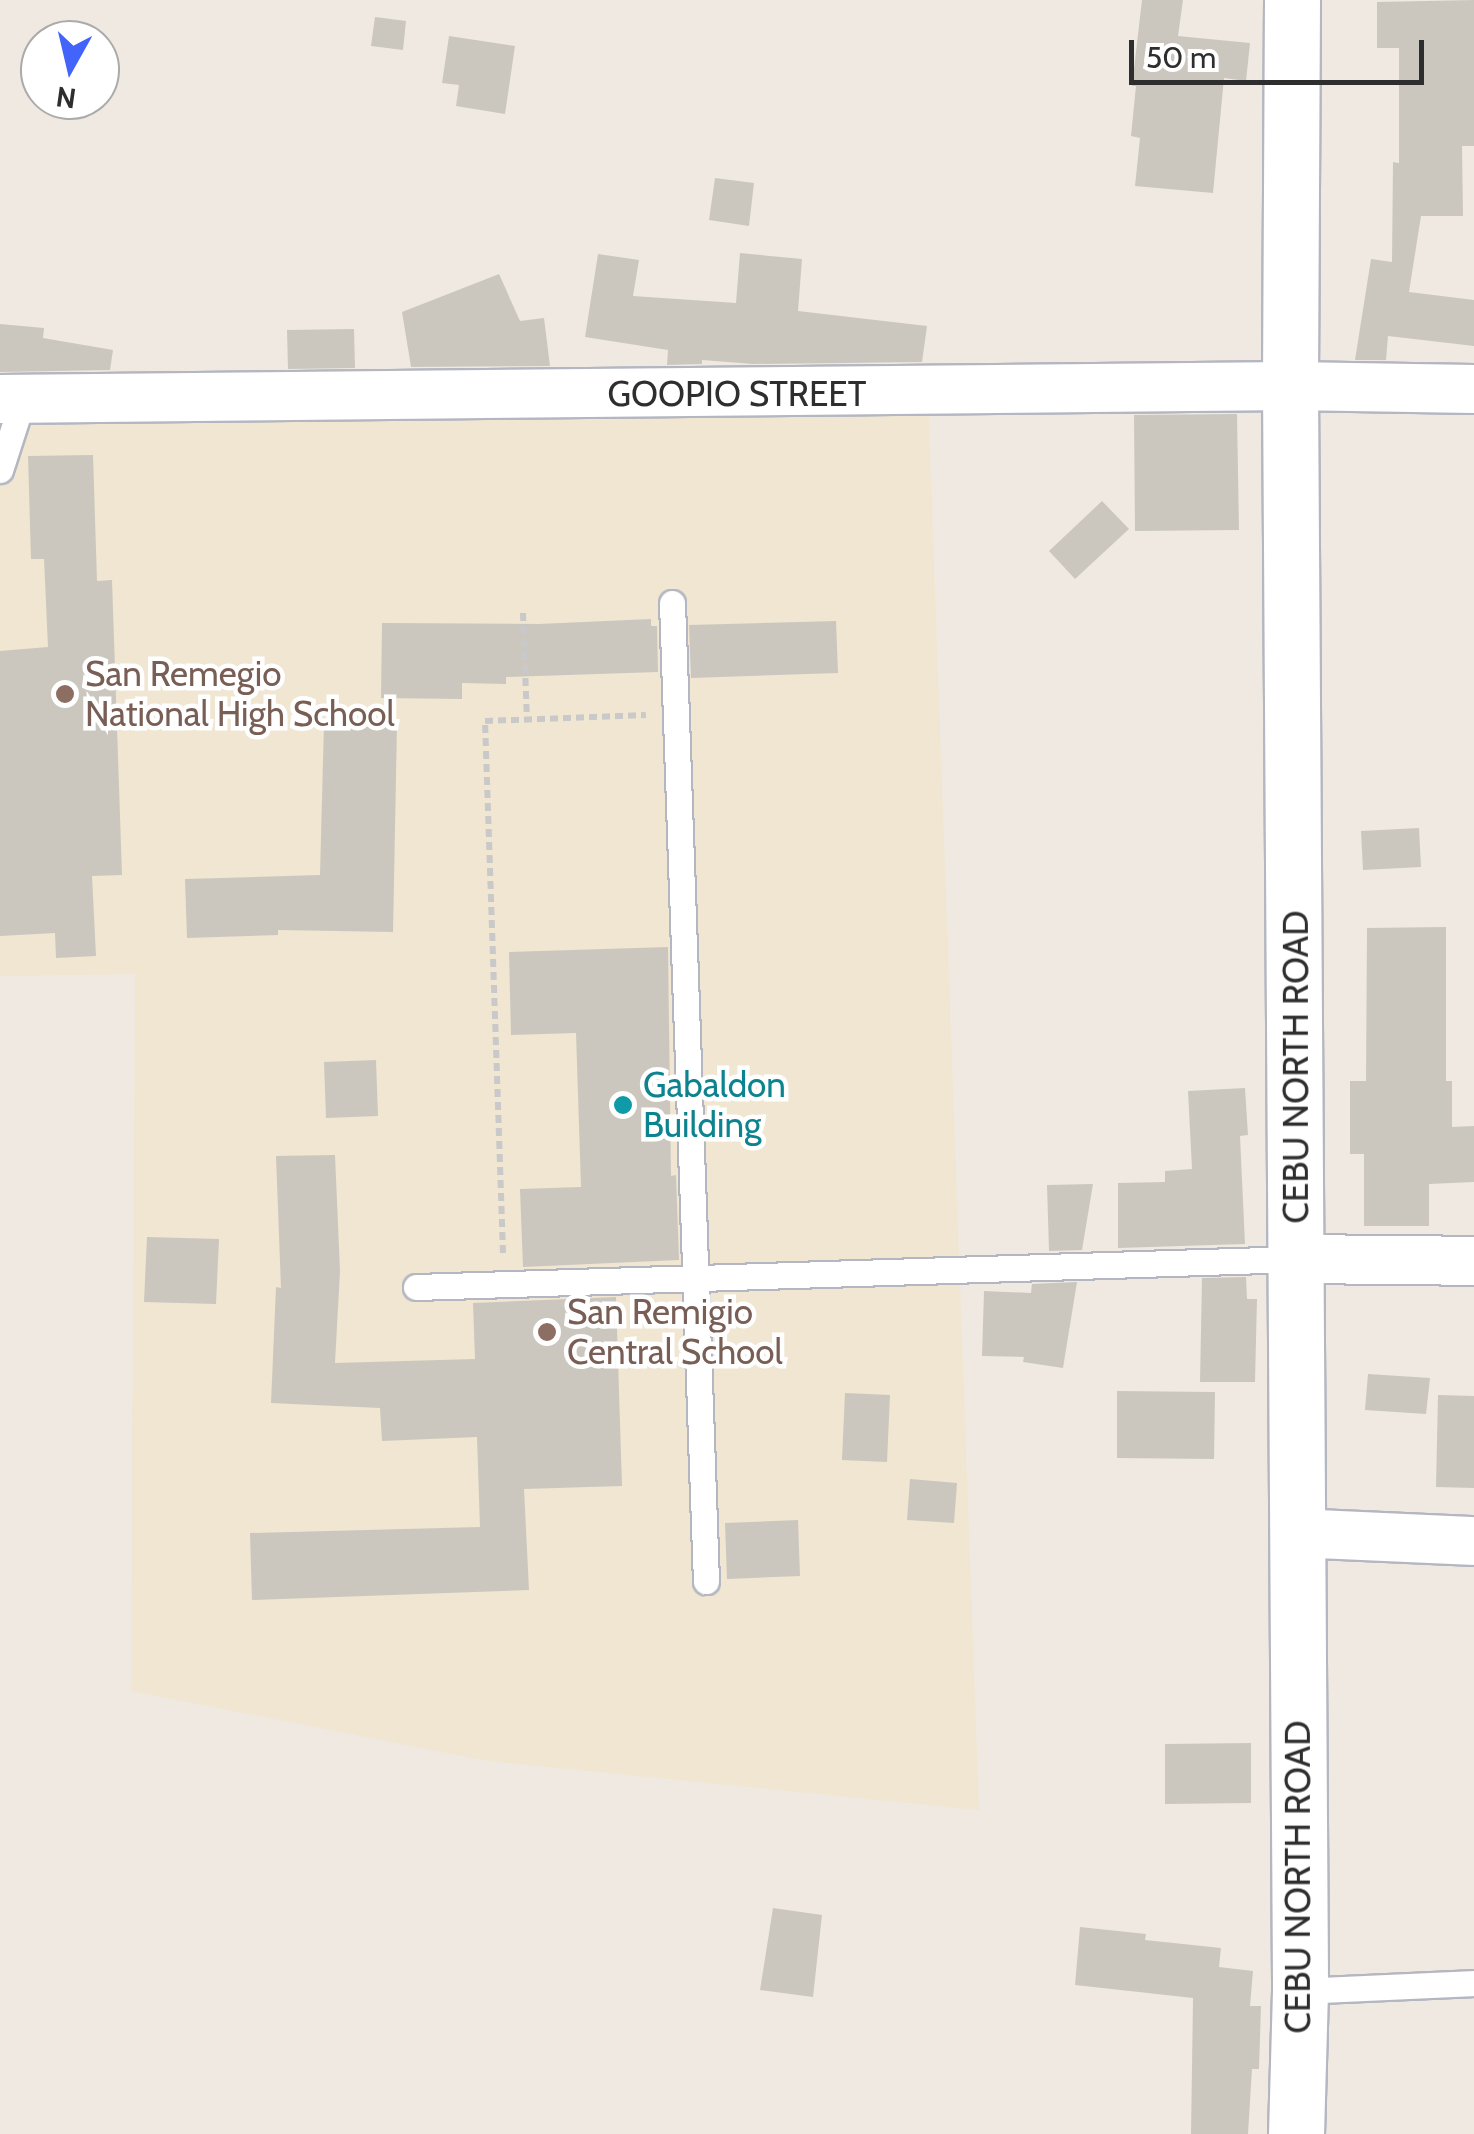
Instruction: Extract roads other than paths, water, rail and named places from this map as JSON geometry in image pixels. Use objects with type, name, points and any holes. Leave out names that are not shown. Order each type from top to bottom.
[{"type":"main road","name":"CEBU NORTH ROAD","points":[[1292,0],[1290,386],[1300,1990],[1296,2134]]},
{"type":"street","name":"GOOPIO STREET","points":[[12,399],[1290,386],[1474,388]]},
{"type":"street","points":[[1297,1259],[1474,1262]]},
{"type":"street","points":[[1297,1533],[1474,1541]]},
{"type":"lane","points":[[0,470],[12,399]]},
{"type":"lane","points":[[672,603],[706,1581]]},
{"type":"lane","points":[[416,1287],[1297,1259]]},
{"type":"lane","points":[[1300,1990],[1474,1983]]},
{"type":"place","name":"San Remegio National High School","points":[[65,694]]},
{"type":"place","name":"Gabaldon Building","points":[[623,1105]]},
{"type":"place","name":"San Remigio Central School","points":[[547,1332]]}]
